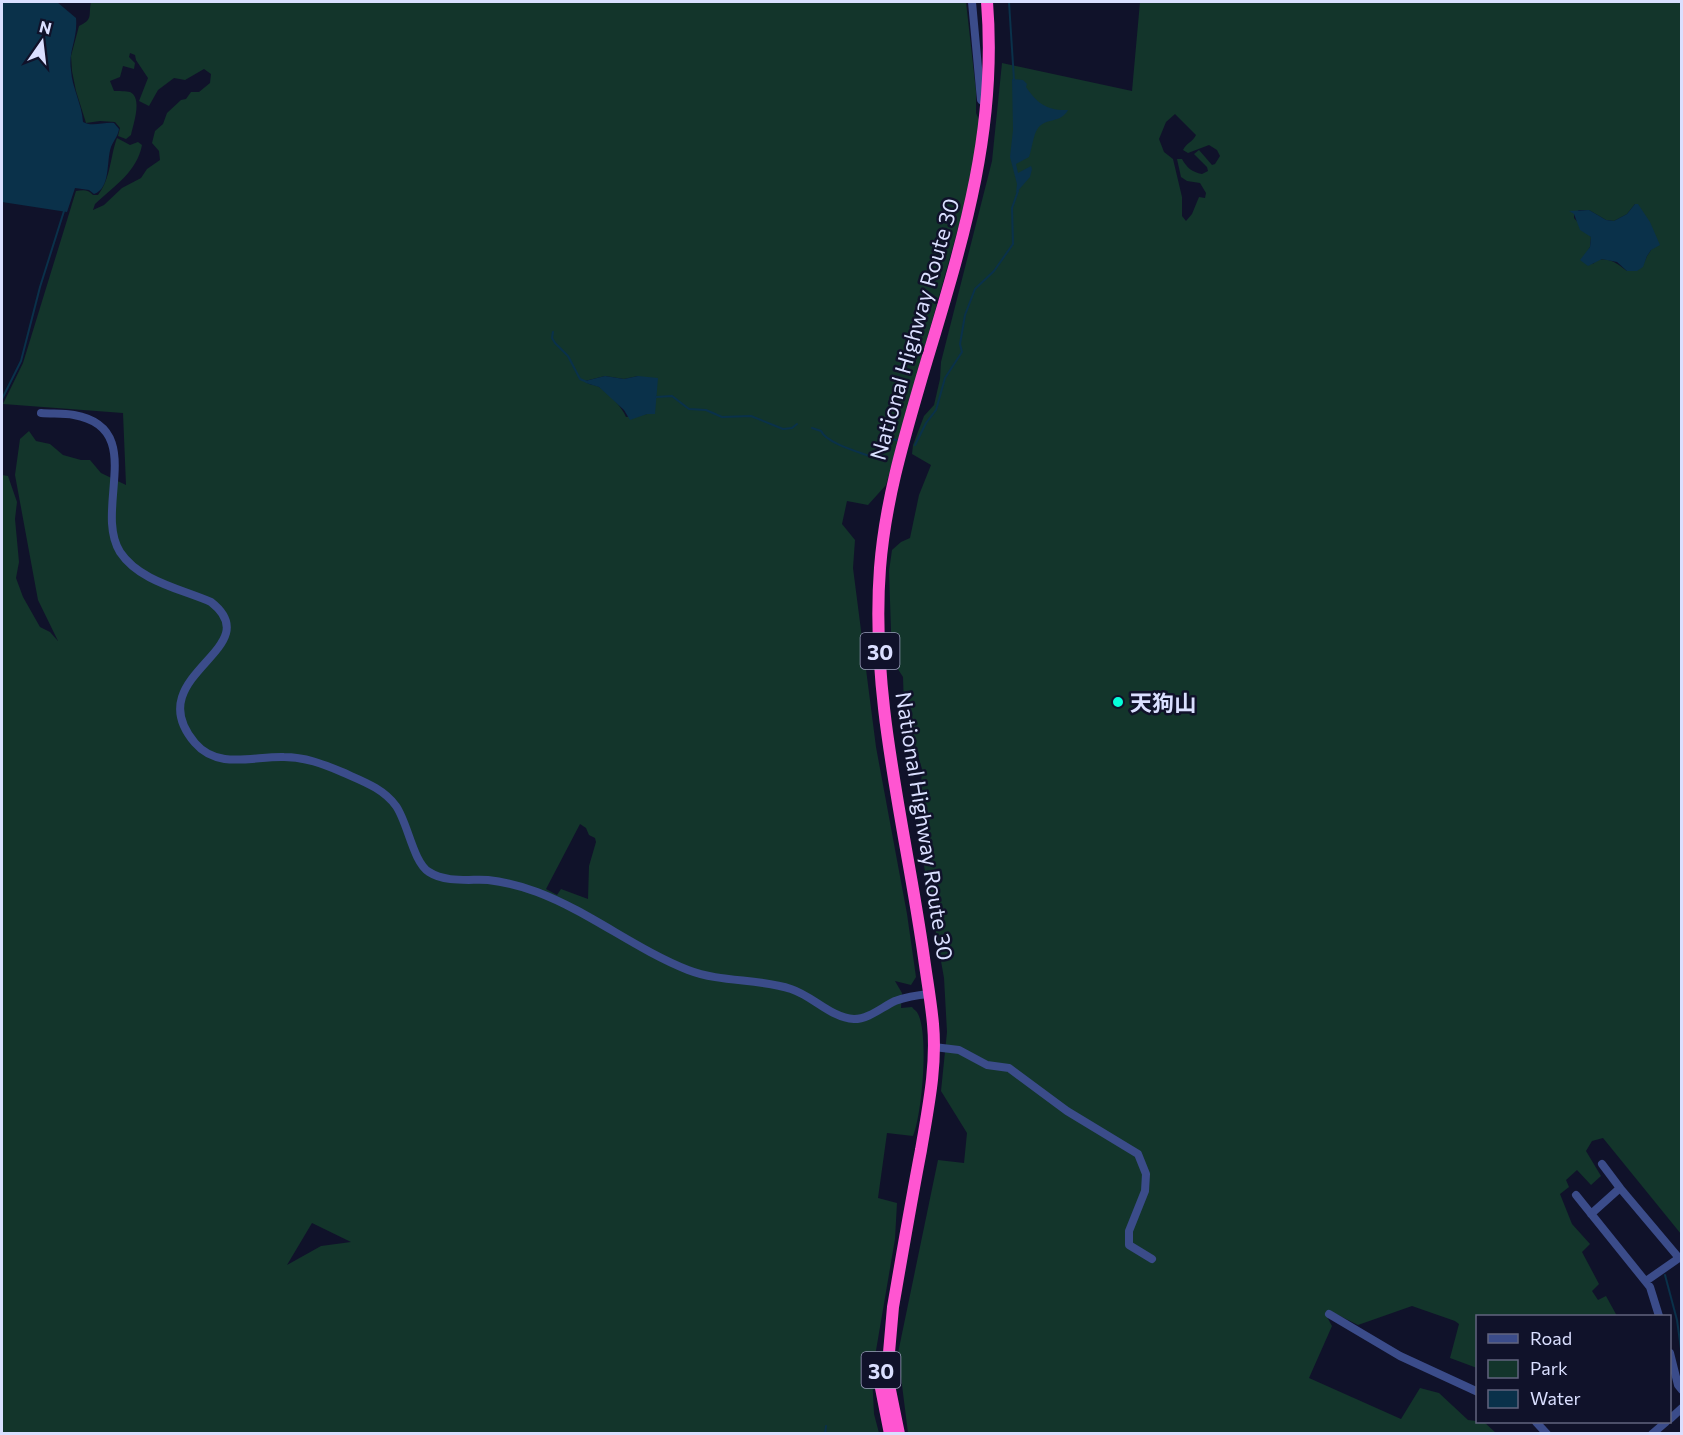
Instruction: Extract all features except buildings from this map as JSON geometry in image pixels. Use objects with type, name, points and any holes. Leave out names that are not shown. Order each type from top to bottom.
[{"type":"highway","name":"National Highway Route 30","points":[[890,1434],[881,1381],[885,1340],[893,1307],[930,1095],[934,1047],[929,994],[884,708],[878,633],[880,567],[890,495],[901,448],[971,205],[987,105],[987,2]]},
{"type":"highway","name":"National Highway Route 30","points":[[893,1307],[888,1364],[889,1385],[899,1434]]},
{"type":"street","points":[[972,2],[981,100],[987,105]]},
{"type":"street","points":[[41,413],[72,414],[84,417],[103,429],[114,449],[116,472],[111,527],[119,550],[137,570],[211,602],[224,616],[226,633],[224,642],[188,681],[181,699],[186,731],[193,741],[208,754],[231,760],[282,756],[306,759],[370,784],[389,797],[396,806],[421,863],[430,873],[447,878],[504,883],[537,892],[688,970],[731,980],[792,989],[837,1014],[854,1018],[870,1015],[901,999],[929,994]]},
{"type":"street","points":[[934,1047],[959,1050],[987,1065],[1009,1068],[1067,1111],[1138,1154],[1146,1174],[1145,1191],[1129,1231],[1129,1245],[1152,1259]]},
{"type":"street","points":[[1602,1164],[1679,1257],[1646,1281]]},
{"type":"street","points":[[1591,1214],[1620,1188]]},
{"type":"street","points":[[1576,1195],[1646,1281],[1658,1315]]},
{"type":"street","points":[[1329,1314],[1400,1356],[1476,1391]]},
{"type":"street","points":[[1671,1357],[1678,1385],[1682,1390]]},
{"type":"street","points":[[1652,1434],[1665,1423]]},
{"type":"green space","points":[[91,2],[966,2],[976,91],[976,113],[980,122],[970,186],[886,485],[868,505],[847,501],[842,524],[855,540],[853,568],[876,747],[907,914],[916,977],[911,985],[895,981],[902,993],[901,1008],[912,1007],[917,1012],[921,1024],[924,1056],[919,1111],[913,1136],[887,1133],[878,1198],[897,1203],[895,1239],[872,1374],[874,1414],[879,1433],[2,1434],[2,475],[8,476],[17,502],[15,519],[19,562],[16,578],[23,597],[40,627],[50,632],[58,641],[38,600],[15,475],[20,439],[29,431],[36,441],[50,444],[63,455],[90,460],[101,473],[126,485],[123,413],[3,404],[23,363],[76,191],[85,190],[98,195],[108,175],[117,138],[130,145],[138,142],[142,145],[139,155],[130,171],[95,204],[93,210],[104,205],[122,188],[141,178],[147,169],[160,160],[159,151],[152,143],[155,131],[163,124],[167,113],[181,100],[186,99],[191,92],[199,92],[210,83],[211,74],[204,69],[185,80],[174,78],[158,90],[149,106],[139,101],[148,78],[135,55],[130,53],[129,57],[135,63],[134,69],[123,66],[120,77],[110,81],[114,91],[130,92],[136,100],[137,106],[131,135],[126,139],[118,136],[120,128],[115,122],[86,123],[76,91],[71,56],[79,26],[89,19]],"holes":[[[605,376],[624,379],[638,376],[647,414],[626,417],[607,393],[585,381]],[[580,824],[586,828],[589,835],[595,838],[596,842],[589,866],[588,899],[561,889],[557,895],[546,889]],[[312,1223],[351,1242],[321,1246],[287,1265]]]},
{"type":"green space","points":[[1140,2],[1681,2],[1681,1234],[1603,1138],[1592,1141],[1586,1151],[1601,1176],[1591,1185],[1577,1170],[1566,1180],[1569,1187],[1560,1194],[1572,1224],[1590,1244],[1582,1252],[1599,1284],[1592,1291],[1598,1300],[1606,1296],[1616,1315],[1476,1315],[1476,1368],[1450,1358],[1459,1324],[1455,1321],[1412,1306],[1358,1325],[1328,1310],[1326,1315],[1332,1326],[1309,1378],[1401,1419],[1420,1388],[1439,1393],[1468,1420],[1485,1423],[1496,1433],[908,1433],[898,1353],[938,1160],[964,1163],[967,1133],[941,1091],[947,1032],[944,978],[918,832],[922,769],[904,708],[903,677],[892,660],[889,571],[892,550],[910,538],[919,495],[931,465],[912,454],[913,445],[924,416],[934,405],[941,362],[992,161],[1002,63],[1132,91]],"holes":[[[1175,114],[1196,135],[1183,150],[1188,153],[1209,145],[1217,150],[1220,156],[1212,165],[1199,150],[1194,154],[1207,167],[1208,171],[1202,174],[1190,169],[1182,159],[1177,159],[1181,177],[1187,181],[1200,183],[1206,193],[1205,198],[1199,197],[1192,214],[1186,221],[1182,216],[1182,197],[1173,159],[1164,152],[1159,139],[1166,122]],[[1635,204],[1651,250],[1644,263],[1627,271],[1609,260],[1596,260],[1593,264],[1586,254],[1590,247],[1591,237],[1574,218],[1574,214],[1579,210],[1589,210],[1606,220],[1614,221],[1627,214]]]},
{"type":"water","points":[[2,2],[57,2],[76,18],[76,32],[70,63],[83,122],[114,123],[119,129],[111,147],[103,186],[94,194],[89,190],[75,188],[67,212],[2,202]]},
{"type":"water","points":[[1012,79],[1023,80],[1030,93],[1043,105],[1068,110],[1061,117],[1038,128],[1029,157],[1016,164],[1018,173],[1031,166],[1032,169],[1030,177],[1016,193],[1017,184],[1010,157],[1013,130]]},
{"type":"water","points":[[1635,204],[1638,204],[1650,222],[1660,245],[1651,250],[1643,267],[1637,271],[1627,271],[1617,262],[1602,259],[1588,266],[1580,260],[1590,247],[1591,237],[1580,230],[1574,214],[1569,211],[1589,210],[1606,220],[1614,221],[1627,214]]},
{"type":"water","points":[[605,376],[624,379],[638,376],[658,378],[655,414],[647,414],[630,420],[624,410],[599,387],[585,381]]},
{"type":"waterway","points":[[1009,2],[1014,80]]},
{"type":"waterway","points":[[915,445],[926,423],[936,410],[945,378],[962,352],[960,344],[965,315],[975,289],[994,271],[1013,244],[1012,208],[1018,191]]},
{"type":"waterway","points":[[2,399],[21,361],[40,287],[64,211]]},
{"type":"waterway","points":[[553,332],[552,338],[555,343],[568,356],[580,379],[587,382]]},
{"type":"waterway","points":[[656,397],[672,396],[689,409],[706,410],[722,417],[751,416],[783,429],[792,428],[797,424]]},
{"type":"waterway","points":[[812,428],[821,431],[835,443],[869,456],[875,456],[891,439],[897,440]]},
{"type":"waterway","points":[[1665,1275],[1677,1320],[1682,1356]]},
{"type":"waterway","points":[[825,1434],[826,1426]]},
{"type":"place","name":"天狗山","points":[[1118,702]]}]
